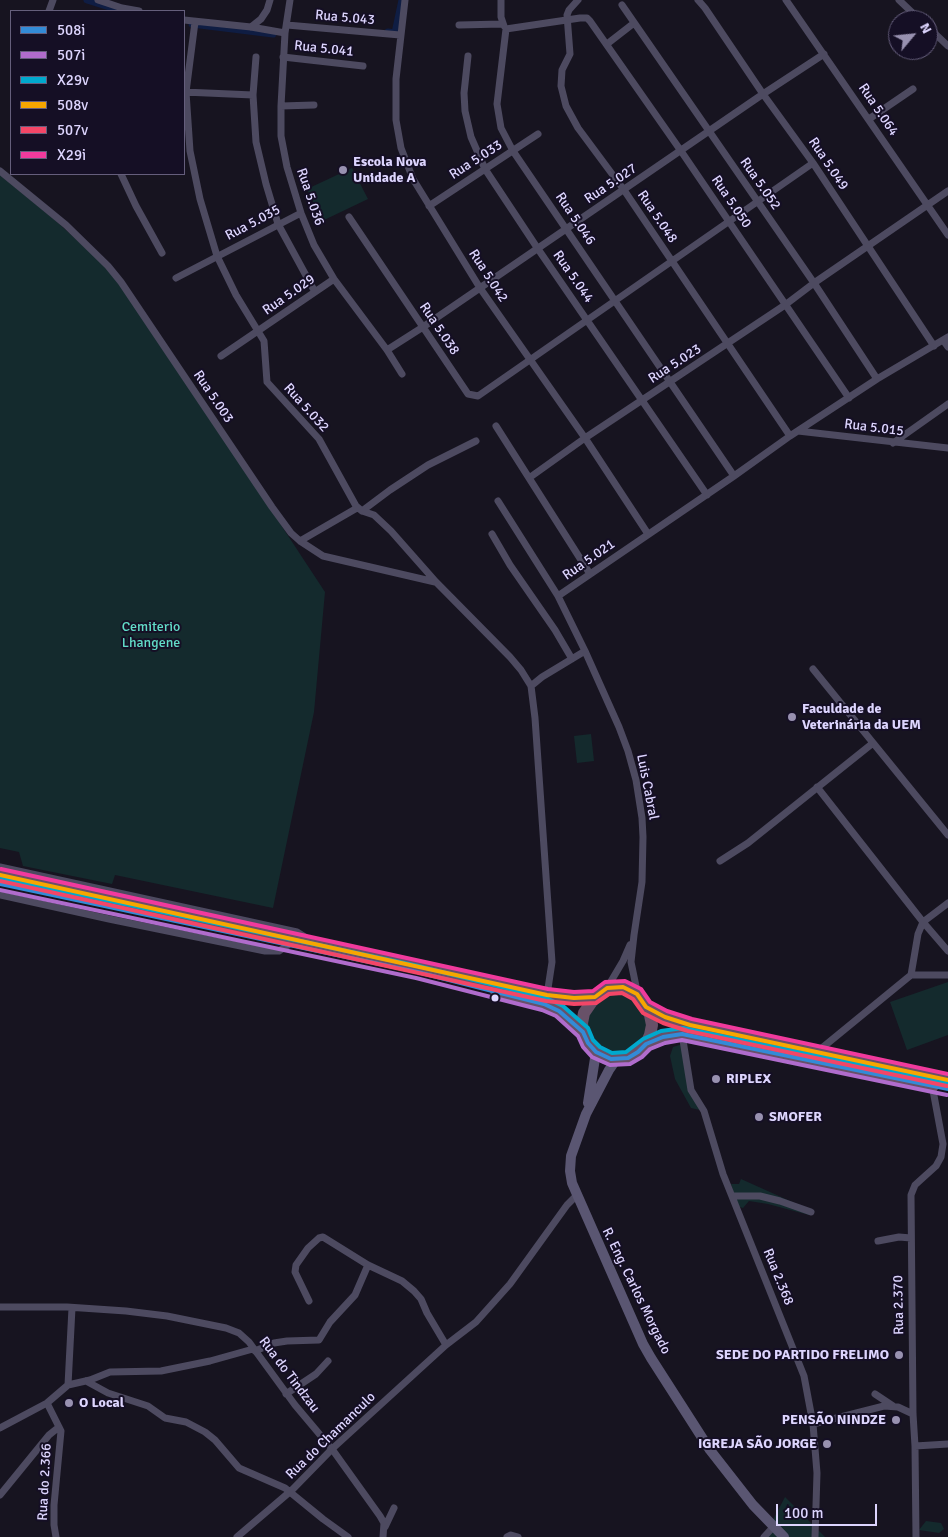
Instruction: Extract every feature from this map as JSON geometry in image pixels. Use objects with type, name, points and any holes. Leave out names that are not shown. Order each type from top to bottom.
[{"type":"highway","points":[[0,875],[547,995],[574,998],[595,997]]},
{"type":"highway","points":[[0,884],[417,972],[544,1004],[560,1011],[583,1032]]},
{"type":"highway","points":[[646,1044],[652,1025],[646,1007],[637,994],[623,987],[607,988],[595,997],[584,1013],[583,1032],[588,1044],[605,1058],[616,1060],[628,1058],[646,1044],[663,1037],[682,1034],[948,1089]]},
{"type":"highway","points":[[646,1007],[684,1023],[948,1080]]},
{"type":"street","points":[[98,0],[121,10],[124,0]]},
{"type":"street","points":[[251,27],[261,19],[267,10],[270,0]]},
{"type":"street","name":"Rua 5.036","points":[[290,0],[285,33],[281,106],[281,136],[286,167],[300,213],[314,245],[334,279],[387,350],[402,374]]},
{"type":"street","name":"Rua 5.042","points":[[404,0],[396,79],[396,120],[404,155],[413,179],[480,288],[585,438],[648,534]]},
{"type":"street","name":"Rua 5.046","points":[[501,0],[504,26],[497,104],[501,128],[513,151],[734,476]]},
{"type":"street","name":"Rua 5.048","points":[[578,0],[571,3],[566,21],[570,54],[563,66],[561,86],[566,106],[578,128],[624,190],[790,436]]},
{"type":"street","name":"Rua 5.049","points":[[698,0],[813,162],[934,346]]},
{"type":"street","name":"Rua 5.064","points":[[786,0],[948,235]]},
{"type":"street","points":[[899,0],[910,10]]},
{"type":"street","name":"Rua 5.052","points":[[622,5],[878,378]]},
{"type":"street","name":"Rua 5.050","points":[[566,21],[584,18],[590,21],[849,398]]},
{"type":"street","points":[[185,20],[251,27],[285,33]]},
{"type":"street","points":[[459,25],[504,26],[566,21]]},
{"type":"street","name":"Rua 5.032","points":[[195,22],[185,92],[187,151],[217,256],[236,295],[264,341],[267,382],[319,439],[360,510]]},
{"type":"street","points":[[607,44],[634,23]]},
{"type":"street","name":"Rua 5.043","points":[[287,25],[400,35]]},
{"type":"street","points":[[938,36],[948,46]]},
{"type":"street","name":"Rua 5.027","points":[[387,350],[824,54]]},
{"type":"street","name":"Rua 5.044","points":[[468,56],[464,93],[465,111],[471,137],[485,169],[707,495]]},
{"type":"street","points":[[256,57],[253,95],[256,142],[266,184],[278,224],[315,292]]},
{"type":"street","name":"Rua 5.041","points":[[283,57],[363,66]]},
{"type":"street","points":[[869,119],[913,89]]},
{"type":"street","points":[[185,92],[253,95]]},
{"type":"street","points":[[281,106],[314,105]]},
{"type":"street","name":"Rua 5.033","points":[[429,206],[538,134]]},
{"type":"street","name":"Rua 5.038","points":[[349,217],[468,394],[478,396],[813,162]]},
{"type":"street","name":"Rua 5.003","points":[[0,171],[66,225],[108,266],[121,282],[291,533],[323,556],[436,582]]},
{"type":"street","points":[[121,175],[162,253]]},
{"type":"street","name":"Rua 5.023","points":[[529,478],[585,438],[785,305],[948,191]]},
{"type":"street","name":"Rua 5.035","points":[[176,278],[300,213]]},
{"type":"street","name":"Rua 5.029","points":[[221,356],[259,332],[334,279]]},
{"type":"street","points":[[946,339],[948,347]]},
{"type":"street","name":"Rua 5.021","points":[[586,651],[558,596],[790,436],[878,378],[946,339]]},
{"type":"street","points":[[894,443],[948,404]]},
{"type":"street","points":[[496,426],[590,574]]},
{"type":"street","name":"Rua 5.015","points":[[798,431],[948,448]]},
{"type":"street","points":[[300,541],[360,510],[428,465],[476,441]]},
{"type":"street","points":[[498,501],[558,596]]},
{"type":"street","points":[[360,510],[374,515],[391,531],[436,582],[510,657],[532,686],[552,962],[547,995]]},
{"type":"street","points":[[492,534],[510,565],[555,630],[572,659]]},
{"type":"street","points":[[532,686],[542,677],[586,651]]},
{"type":"street","name":"Luis Cabral","points":[[586,651],[628,751],[636,780],[642,818],[642,882],[631,962],[637,994]]},
{"type":"street","points":[[814,669],[948,835]]},
{"type":"street","points":[[720,861],[748,843],[873,743]]},
{"type":"street","points":[[817,787],[948,951]]},
{"type":"street","points":[[0,867],[297,932],[311,942]]},
{"type":"street","points":[[0,895],[265,951],[279,951],[288,946]]},
{"type":"street","points":[[911,975],[918,934],[923,922],[948,902]]},
{"type":"street","name":"Luis Cabral","points":[[607,988],[623,961],[634,935]]},
{"type":"street","points":[[818,1052],[911,975],[948,975]]},
{"type":"street","name":"Rua 2.368","points":[[682,1034],[691,1090],[704,1112],[723,1174],[802,1369],[813,1424],[817,1473],[815,1537]]},
{"type":"street","points":[[586,1114],[596,1052]]},
{"type":"street","points":[[586,1114],[616,1060]]},
{"type":"street","name":"Rua 2.370","points":[[916,1537],[911,1195],[912,1189],[936,1166],[941,1157],[943,1144],[932,1086]]},
{"type":"street","name":"R. Eng. Carlos Morgado","points":[[586,1114],[571,1156],[570,1171],[576,1196],[647,1351],[710,1450],[753,1505],[784,1537]]},
{"type":"street","name":"Rua do Chamanculo","points":[[237,1537],[290,1492],[332,1450],[443,1347],[476,1322],[510,1284],[567,1205],[576,1196]]},
{"type":"street","points":[[732,1196],[760,1196],[811,1212]]},
{"type":"street","points":[[309,1301],[295,1272],[296,1265],[319,1238],[323,1236],[368,1265],[402,1281],[414,1291],[421,1299],[443,1347]]},
{"type":"street","points":[[878,1241],[899,1237],[911,1238]]},
{"type":"street","points":[[0,1428],[47,1403],[72,1385],[110,1372],[161,1371],[254,1350],[274,1343],[319,1340],[330,1322],[355,1296],[368,1265]]},
{"type":"street","name":"Rua do Tindzau","points":[[0,1307],[72,1308],[158,1315],[226,1328],[245,1338],[286,1394],[332,1450],[382,1521],[384,1536]]},
{"type":"street","points":[[72,1308],[72,1385]]},
{"type":"street","points":[[286,1394],[316,1374],[328,1362]]},
{"type":"street","points":[[86,1381],[90,1385],[108,1393],[148,1406],[165,1418],[186,1422],[215,1440],[239,1468],[290,1492],[348,1537]]},
{"type":"street","points":[[875,1394],[892,1405],[913,1414]]},
{"type":"street","name":"Rua do 2.366","points":[[47,1403],[61,1431],[54,1505],[56,1537]]},
{"type":"street","points":[[813,1424],[848,1417],[884,1406],[898,1408]]},
{"type":"street","points":[[0,1495],[49,1435],[59,1426]]},
{"type":"street","points":[[915,1446],[948,1444]]},
{"type":"street","points":[[384,1536],[385,1525],[394,1508]]},
{"type":"street","points":[[764,1537],[774,1526]]},
{"type":"street","points":[[508,1537],[511,1535],[518,1537]]},
{"type":"green space","points":[[352,168],[368,199],[322,221],[307,189]]},
{"type":"green space","name":"Cemiterio Lhangene","points":[[0,175],[56,221],[102,263],[137,306],[325,592],[314,712],[273,908],[115,875],[112,884],[23,866],[19,852],[0,848]]},
{"type":"green space","points":[[591,734],[594,761],[577,763],[574,736]]},
{"type":"green space","points":[[948,982],[948,1035],[907,1050],[890,1002]]},
{"type":"green space","points":[[607,988],[641,996],[648,1030],[639,1043],[626,1050],[616,1052],[601,1049],[585,1030],[586,1008]]},
{"type":"green space","points":[[686,1043],[690,1090],[700,1110],[691,1108],[675,1079],[670,1056],[673,1047]]},
{"type":"green space","points":[[741,1179],[810,1210],[809,1215],[749,1201],[743,1208],[740,1207],[731,1184],[739,1184]]},
{"type":"green space","points":[[785,1497],[825,1537],[764,1537]]},
{"type":"green space","points":[[926,1521],[941,1523],[944,1529],[939,1533],[919,1530]]},
{"type":"waterway","points":[[87,0],[119,10]]},
{"type":"waterway","points":[[388,32],[395,33],[402,0]]},
{"type":"waterway","points":[[192,24],[273,34]]},
{"type":"transit line","name":"X29i","points":[[1,869],[548,989],[574,992],[593,991],[605,982],[625,981],[641,989],[650,1002],[667,1011],[692,1019],[948,1074]]},
{"type":"transit line","name":"508v","points":[[0,875],[547,995],[574,998],[595,997],[607,988],[623,987],[637,994],[646,1007],[665,1017],[690,1025],[948,1080]]},
{"type":"transit line","name":"X29v","points":[[1,878],[418,966],[546,998],[563,1006],[588,1028],[593,1040],[600,1047],[612,1053],[626,1052],[643,1039],[661,1031],[683,1028],[948,1083]]},
{"type":"transit line","name":"507v","points":[[0,881],[546,1001],[574,1004],[596,1003],[609,994],[622,993],[633,999],[643,1013],[663,1023],[688,1031],[947,1086]]},
{"type":"transit line","name":"508i","points":[[0,884],[417,972],[544,1004],[559,1011],[583,1032],[588,1043],[596,1052],[611,1059],[628,1058],[646,1044],[663,1037],[682,1034],[948,1089]]},
{"type":"transit line","name":"507i","points":[[0,890],[416,978],[542,1010],[556,1016],[578,1036],[583,1047],[592,1057],[610,1065],[630,1064],[642,1057],[650,1049],[665,1043],[682,1040],[947,1095]]},
{"type":"place","name":"Escola Nova Unidade A","points":[[343,170]]},
{"type":"place","name":"Faculdade de Veterinária da UEM","points":[[792,717]]},
{"type":"place","name":"RIPLEX","points":[[716,1079]]},
{"type":"place","name":"SMOFER","points":[[759,1117]]},
{"type":"place","name":"SEDE DO PARTIDO FRELIMO","points":[[899,1355]]},
{"type":"place","name":"O Local","points":[[69,1403]]},
{"type":"place","name":"PENSÃO NINDZE","points":[[896,1420]]},
{"type":"place","name":"IGREJA SÃO JORGE","points":[[827,1444]]}]
